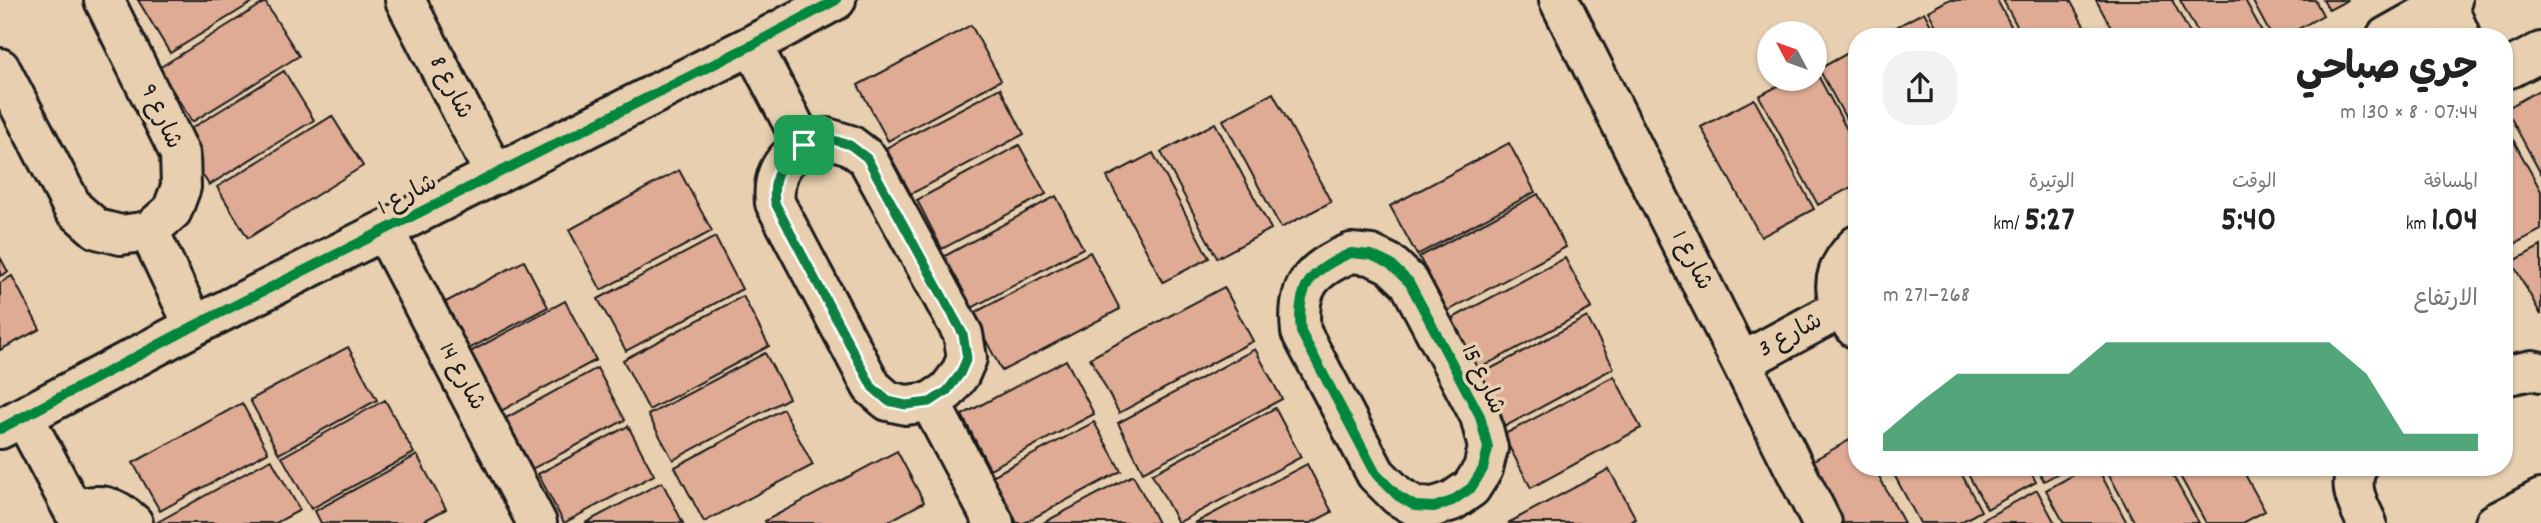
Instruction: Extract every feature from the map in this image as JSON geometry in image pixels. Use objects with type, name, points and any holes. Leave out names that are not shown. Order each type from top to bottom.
[{"type":"street","name":"شارع 9","points":[[104,0],[180,154],[181,187],[172,211],[149,231]]},
{"type":"street","name":"شارع 8","points":[[405,0],[495,175]]},
{"type":"street","name":"شارع 1","points":[[12,423],[194,326],[385,232],[836,0]]},
{"type":"street","name":"شارع 1","points":[[1559,0],[1822,523]]},
{"type":"street","points":[[2411,28],[2453,13]]},
{"type":"street","points":[[752,45],[804,145]]},
{"type":"street","points":[[2513,66],[2541,52]]},
{"type":"street","points":[[0,68],[73,208],[97,229],[121,234],[149,231],[194,326]]},
{"type":"street","points":[[827,138],[850,145],[867,158],[963,334],[967,358],[960,374],[947,391],[930,402],[906,405],[888,401],[872,387],[775,203],[773,187],[776,174],[804,145],[827,138]]},
{"type":"street","name":"شارع 14","points":[[385,232],[537,523]]},
{"type":"street","name":"شارع 15","points":[[1351,253],[1371,255],[1390,264],[1409,282],[1480,416],[1488,448],[1483,469],[1458,512],[1415,506],[1398,496],[1376,474],[1301,332],[1301,295],[1311,277],[1330,262],[1351,253]]},
{"type":"street","name":"شارع 3","points":[[1742,362],[1848,319],[1836,291],[1838,272],[1848,254]]},
{"type":"street","points":[[2513,374],[2532,370],[2541,372]]},
{"type":"street","points":[[930,402],[994,523]]},
{"type":"street","points":[[12,423],[64,517],[95,504],[115,510],[134,523]]},
{"type":"street","points":[[2353,476],[2353,493],[2365,522]]},
{"type":"street","points":[[2495,523],[2541,499]]},
{"type":"building","points":[[138,0],[256,0],[170,53]]},
{"type":"building","points":[[1948,0],[1997,0],[2012,28],[1937,28],[1928,11]]},
{"type":"building","points":[[2003,0],[2070,0],[2085,28],[2018,28]]},
{"type":"building","points":[[2096,0],[2172,0],[2187,28],[2111,28]]},
{"type":"building","points":[[2180,0],[2245,0],[2260,28],[2195,28]]},
{"type":"building","points":[[2252,0],[2315,0],[2323,15],[2300,28],[2267,28]]},
{"type":"building","points":[[2323,0],[2348,0],[2329,10]]},
{"type":"building","points":[[265,2],[299,56],[192,122],[159,68]]},
{"type":"building","points":[[1924,12],[1932,28],[1895,28]]},
{"type":"building","points":[[971,25],[1001,80],[888,141],[858,85]]},
{"type":"building","points":[[1848,53],[1848,122],[1827,84],[1827,65]]},
{"type":"building","points":[[284,71],[314,120],[209,185],[179,136]]},
{"type":"building","points":[[1000,88],[1024,134],[911,194],[886,148]]},
{"type":"building","points":[[2541,89],[2541,174],[2513,122],[2513,105]]},
{"type":"building","points":[[1768,91],[1826,91],[1848,131],[1848,189],[1818,205],[1759,96]]},
{"type":"building","points":[[1273,93],[1331,202],[1281,228],[1223,120]]},
{"type":"building","points":[[1754,99],[1814,209],[1761,237],[1701,127]]},
{"type":"building","points":[[332,116],[363,166],[248,238],[217,187]]},
{"type":"building","points":[[1215,123],[1271,229],[1217,258],[1161,152]]},
{"type":"building","points":[[2513,140],[2541,191],[2541,230],[2513,245]]},
{"type":"building","points":[[1509,143],[1535,192],[1417,255],[1390,206]]},
{"type":"building","points":[[1019,145],[1046,194],[942,249],[917,200]]},
{"type":"building","points":[[1153,153],[1209,258],[1163,282],[1107,177]]},
{"type":"building","points":[[679,170],[712,231],[601,290],[569,230]]},
{"type":"building","points":[[1538,194],[1566,247],[1448,311],[1419,257]]},
{"type":"building","points":[[1056,196],[1083,248],[970,309],[943,257]]},
{"type":"building","points":[[715,237],[742,289],[626,351],[598,299]]},
{"type":"building","points":[[2541,246],[2541,315],[2513,264]]},
{"type":"building","points":[[1090,252],[1120,309],[1002,371],[972,314]]},
{"type":"building","points":[[0,257],[8,272],[0,276]]},
{"type":"building","points":[[1565,258],[1592,308],[1478,369],[1451,319]]},
{"type":"building","points":[[524,261],[548,307],[467,350],[442,304]]},
{"type":"building","points":[[12,276],[40,329],[0,350],[0,283]]},
{"type":"building","points":[[1224,287],[1253,341],[1119,413],[1090,358]]},
{"type":"building","points":[[743,296],[769,346],[649,410],[623,360]]},
{"type":"building","points":[[565,301],[596,360],[501,411],[470,352]]},
{"type":"building","points":[[1587,317],[1614,368],[1506,426],[1479,375]]},
{"type":"building","points":[[348,347],[377,400],[279,454],[250,400]]},
{"type":"building","points":[[1255,349],[1282,399],[1143,472],[1118,423]]},
{"type":"building","points":[[765,353],[789,398],[673,460],[648,415]]},
{"type":"building","points":[[1066,360],[1094,414],[990,469],[962,415]]},
{"type":"building","points":[[597,368],[625,420],[532,469],[506,418]]},
{"type":"building","points":[[1614,376],[1641,428],[1531,488],[1503,435]]},
{"type":"building","points":[[385,400],[414,453],[311,509],[282,457]]},
{"type":"building","points":[[242,403],[268,452],[160,511],[133,463]]},
{"type":"building","points":[[1275,408],[1301,457],[1178,523],[1152,474]]},
{"type":"building","points":[[783,409],[813,465],[704,522],[675,467]]},
{"type":"building","points":[[1094,422],[1121,471],[1024,523],[1017,523],[992,476]]},
{"type":"building","points":[[628,426],[654,475],[564,523],[538,474]]},
{"type":"building","points":[[1848,441],[1848,476],[1879,476],[1904,523],[1833,523],[1803,466]]},
{"type":"building","points":[[897,451],[924,502],[886,523],[766,523],[765,521]]},
{"type":"building","points":[[417,455],[446,509],[420,523],[321,523],[315,511]]},
{"type":"building","points":[[271,459],[300,510],[276,523],[156,523]]},
{"type":"building","points":[[1307,464],[1332,512],[1311,523],[1195,523]]},
{"type":"building","points":[[1609,469],[1636,519],[1628,523],[1508,523]]},
{"type":"building","points":[[1133,475],[1158,523],[1043,523]]},
{"type":"building","points":[[1895,476],[1963,476],[1981,511],[1959,523],[1920,523]]},
{"type":"building","points":[[1969,476],[2033,476],[2036,482],[1987,509]]},
{"type":"building","points":[[2072,476],[2102,476],[2127,523],[2064,523],[2046,490]]},
{"type":"building","points":[[2110,476],[2173,476],[2199,523],[2135,523]]},
{"type":"building","points":[[2180,476],[2246,476],[2265,511],[2243,523],[2206,523]]},
{"type":"building","points":[[662,482],[683,523],[585,523]]},
{"type":"building","points":[[2037,490],[2055,523],[1983,523],[1982,520]]},
{"type":"cycle path","points":[[0,429],[194,326],[836,0]]},
{"type":"cycle path","points":[[827,138],[850,145],[867,158],[963,334],[967,358],[960,374],[947,391],[930,402],[906,405],[888,401],[872,387],[775,203],[777,178],[787,160],[804,147],[827,138]]},
{"type":"cycle path","points":[[1351,253],[1371,255],[1390,264],[1409,282],[1480,416],[1488,448],[1483,469],[1471,488],[1452,501],[1434,507],[1415,506],[1398,496],[1376,474],[1301,332],[1301,303],[1309,282],[1325,266],[1351,253]]},
{"type":"route","points":[[827,138],[850,145],[867,158],[963,334],[967,358],[960,374],[947,391],[930,402],[906,405],[888,401],[872,387],[775,203],[773,187],[776,174],[804,145],[827,138]]}]
